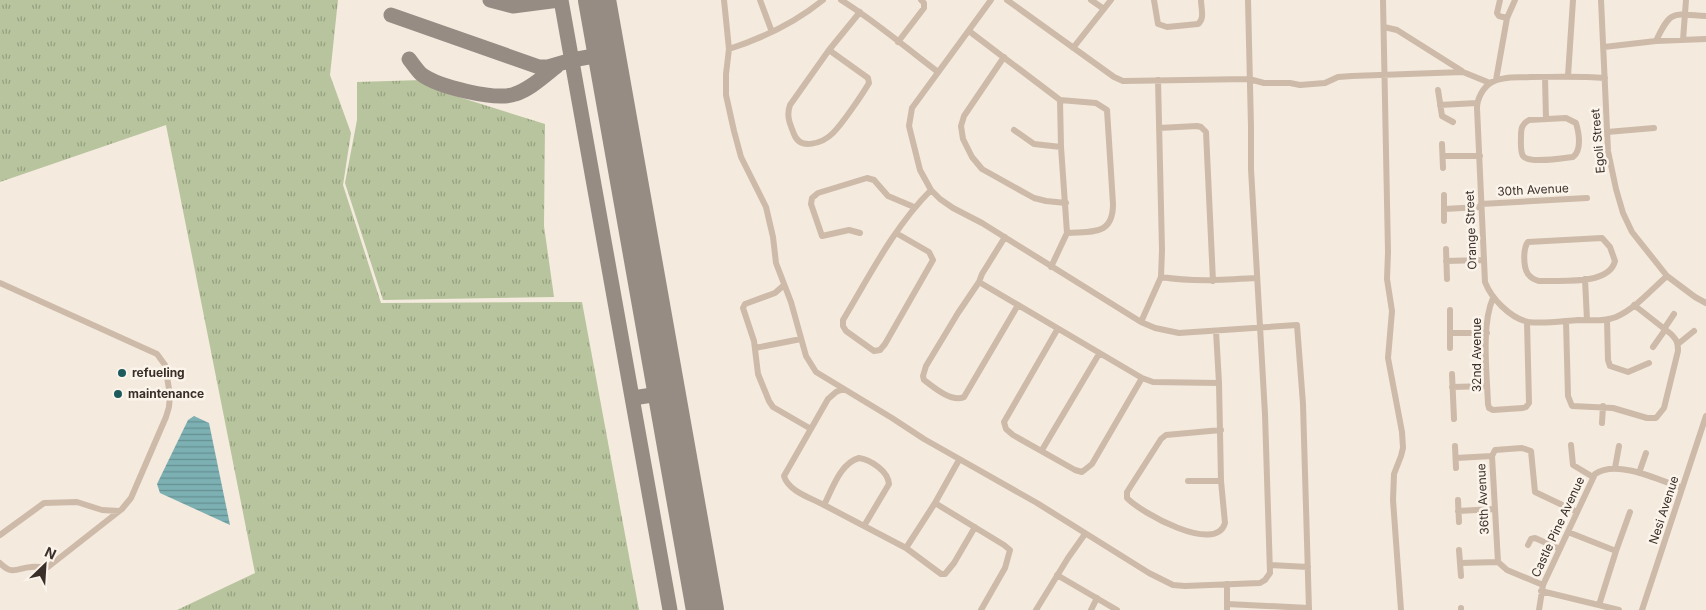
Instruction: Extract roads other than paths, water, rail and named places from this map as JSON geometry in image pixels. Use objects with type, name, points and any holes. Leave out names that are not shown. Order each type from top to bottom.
[{"type":"street","points":[[724,0],[729,49],[726,95],[734,130],[741,157],[766,207],[773,237],[776,263],[791,302],[806,356],[816,372],[959,460],[1037,503],[1156,577],[1173,584],[1185,586],[1260,583],[1268,577],[1270,565],[1265,414],[1251,169],[1248,0]]},
{"type":"street","points":[[760,0],[772,32]]},
{"type":"street","points":[[729,49],[757,40],[809,11],[824,0]]},
{"type":"street","points":[[841,0],[860,12],[938,72]]},
{"type":"street","points":[[898,42],[922,11],[924,6],[921,0]]},
{"type":"street","points":[[990,0],[912,108],[909,126],[911,137],[920,170],[931,190],[953,208],[982,223],[1141,322],[1160,330],[1178,333],[1297,325],[1304,404],[1309,609],[1227,607],[1227,584]]},
{"type":"street","points":[[1006,0],[1114,78],[1123,80],[1249,79],[1264,83],[1300,85],[1325,83],[1338,77],[1463,72]]},
{"type":"street","points":[[1091,0],[1104,9]]},
{"type":"street","points":[[1073,48],[1111,0]]},
{"type":"street","points":[[1154,0],[1158,24],[1167,27],[1198,24],[1202,18],[1201,0]]},
{"type":"street","points":[[1383,0],[1387,279],[1392,311],[1388,358],[1402,432],[1403,448],[1394,474],[1393,500],[1401,610]]},
{"type":"street","points":[[1500,0],[1497,13],[1499,16],[1507,18]]},
{"type":"street","points":[[1493,81],[1507,18],[1515,0]]},
{"type":"street","points":[[1568,76],[1573,0]]},
{"type":"street","name":"Egoli Street","points":[[1601,0],[1610,166],[1623,213],[1632,232],[1666,276],[1706,303]]},
{"type":"street","points":[[1683,40],[1686,0]]},
{"type":"street","points":[[830,50],[868,78],[869,83],[833,133],[809,144],[801,144],[796,139],[788,116],[793,99],[830,50],[860,12]]},
{"type":"street","points":[[1656,41],[1667,19],[1676,15],[1706,16]]},
{"type":"street","points":[[1384,27],[1397,30],[1463,72],[1493,81]]},
{"type":"street","points":[[969,31],[1060,100],[1096,103],[1107,110],[1114,216],[1105,228],[1067,233]]},
{"type":"street","points":[[1604,47],[1656,41],[1706,39]]},
{"type":"street","points":[[1004,57],[964,116],[961,126],[963,139],[972,157],[982,169],[1034,198],[1066,203]]},
{"type":"street","points":[[1440,105],[1477,103],[1481,94],[1493,81],[1500,78],[1568,76],[1605,78]]},
{"type":"street","points":[[1546,77],[1546,119]]},
{"type":"street","points":[[1141,322],[1161,277],[1158,80]]},
{"type":"street","points":[[1438,90],[1442,116],[1453,122]]},
{"type":"street","points":[[1052,266],[1067,233],[1060,100]]},
{"type":"street","name":"Orange Street","points":[[1477,103],[1483,260],[1485,282],[1493,298]]},
{"type":"street","points":[[1566,118],[1576,122],[1579,149],[1573,157],[1535,160],[1527,159],[1524,156],[1522,152],[1521,128],[1529,120],[1546,119],[1566,118]]},
{"type":"street","points":[[1159,128],[1197,126],[1206,132],[1213,281]]},
{"type":"street","points":[[1607,132],[1654,128]]},
{"type":"street","points":[[1014,130],[1034,144],[1061,147]]},
{"type":"street","points":[[1442,144],[1443,168]]},
{"type":"street","points":[[1443,156],[1480,156]]},
{"type":"street","points":[[860,233],[849,230],[822,236],[811,204],[812,198],[818,193],[867,178],[876,182],[884,194],[914,207]]},
{"type":"street","points":[[896,232],[929,252],[933,260],[885,344],[880,350],[874,351],[846,331],[843,326],[843,320],[896,232],[914,207],[931,190]]},
{"type":"street","points":[[1444,195],[1444,221]]},
{"type":"street","name":"30th Avenue","points":[[1444,209],[1587,198]]},
{"type":"street","points":[[1005,237],[926,366],[923,375],[926,381],[952,398],[961,399],[964,397],[1018,305]]},
{"type":"street","points":[[1602,238],[1610,247],[1615,264],[1606,274],[1597,278],[1585,279],[1539,281],[1533,279],[1528,274],[1526,267],[1525,244],[1530,241],[1602,238]]},
{"type":"street","points":[[1446,249],[1447,279]]},
{"type":"street","points":[[1446,260],[1483,260]]},
{"type":"street","points":[[1493,298],[1506,309],[1528,322],[1607,320],[1634,305],[1666,276]]},
{"type":"street","points":[[1161,277],[1185,281],[1257,278]]},
{"type":"street","points":[[1585,279],[1587,320]]},
{"type":"street","points":[[979,282],[1057,330],[1142,378],[1153,382],[1219,383]]},
{"type":"street","points":[[0,283],[157,354],[165,365],[170,395],[166,417],[139,482],[131,498],[122,509],[48,567],[33,566],[15,571],[9,570],[0,564]]},
{"type":"street","points":[[784,285],[775,294],[743,306],[755,348],[758,374],[769,401],[773,407],[811,429]]},
{"type":"street","name":"32nd Avenue","points":[[1493,298],[1488,314],[1486,333],[1488,404],[1489,408],[1493,410],[1523,408],[1529,403],[1528,322]]},
{"type":"street","points":[[1566,321],[1568,396],[1570,403],[1576,407],[1603,406],[1647,418],[1656,418],[1664,408],[1678,344],[1677,339],[1634,305]]},
{"type":"street","points":[[1450,310],[1450,348]]},
{"type":"street","points":[[1653,347],[1674,314]]},
{"type":"street","points":[[1607,320],[1608,360],[1610,366],[1628,372],[1649,363]]},
{"type":"street","points":[[1057,330],[1004,422],[1004,426],[1009,431],[1075,470],[1085,471],[1092,464],[1142,378]]},
{"type":"street","points":[[1216,331],[1221,430],[1221,481],[1225,523],[1224,528],[1219,532],[1207,535],[1188,533],[1132,504],[1127,498],[1127,492],[1161,439],[1170,433],[1221,430]]},
{"type":"street","points":[[1678,344],[1694,331]]},
{"type":"street","points":[[1450,333],[1486,333]]},
{"type":"street","points":[[755,348],[801,339]]},
{"type":"street","points":[[1042,450],[1099,354]]},
{"type":"street","points":[[1452,374],[1454,419]]},
{"type":"street","points":[[1452,387],[1487,386]]},
{"type":"street","points":[[843,389],[828,399],[784,476],[787,484],[800,493],[906,548],[943,575],[954,563],[975,527]]},
{"type":"street","points":[[1602,423],[1603,406]]},
{"type":"street","name":"Nesi Avenue","points":[[1642,610],[1704,428],[1706,416]]},
{"type":"street","points":[[1571,445],[1574,465],[1593,477]]},
{"type":"street","points":[[1456,446],[1456,468]]},
{"type":"street","points":[[1619,446],[1615,468],[1638,473],[1682,488]]},
{"type":"street","name":"36th Avenue","points":[[1498,562],[1492,456],[1495,450],[1528,449],[1533,454],[1535,492],[1577,512]]},
{"type":"street","points":[[1638,473],[1646,453]]},
{"type":"street","points":[[1456,458],[1492,456]]},
{"type":"street","points":[[824,505],[842,470],[850,462],[858,458],[872,463],[884,472],[889,484],[864,526]]},
{"type":"street","points":[[906,548],[935,503],[959,460]]},
{"type":"street","name":"Castle Pine Avenue","points":[[1540,610],[1542,588],[1593,477],[1600,471],[1615,468]]},
{"type":"street","points":[[1188,481],[1221,481]]},
{"type":"street","points":[[1458,500],[1459,522]]},
{"type":"street","points":[[0,535],[37,507],[44,504],[77,502],[110,512],[118,512],[122,509]]},
{"type":"street","points":[[935,503],[1010,550],[1005,568],[981,610]]},
{"type":"street","points":[[1458,511],[1495,509]]},
{"type":"street","points":[[1599,605],[1630,512]]},
{"type":"street","points":[[1568,532],[1616,551]]},
{"type":"street","points":[[1036,610],[1057,575],[1086,534]]},
{"type":"street","points":[[1528,545],[1531,539],[1535,538],[1560,549]]},
{"type":"street","points":[[1458,550],[1461,576]]},
{"type":"street","points":[[1460,563],[1498,562],[1507,570],[1542,588],[1619,610]]},
{"type":"street","points":[[1270,565],[1308,567]]},
{"type":"street","points":[[1057,575],[1117,610]]},
{"type":"street","points":[[1091,610],[1098,598]]},
{"type":"water","points":[[194,416],[209,423],[230,525],[160,493],[157,484],[188,420]]},
{"type":"place","name":"refueling","points":[[122,373]]},
{"type":"place","name":"maintenance","points":[[118,394]]}]
